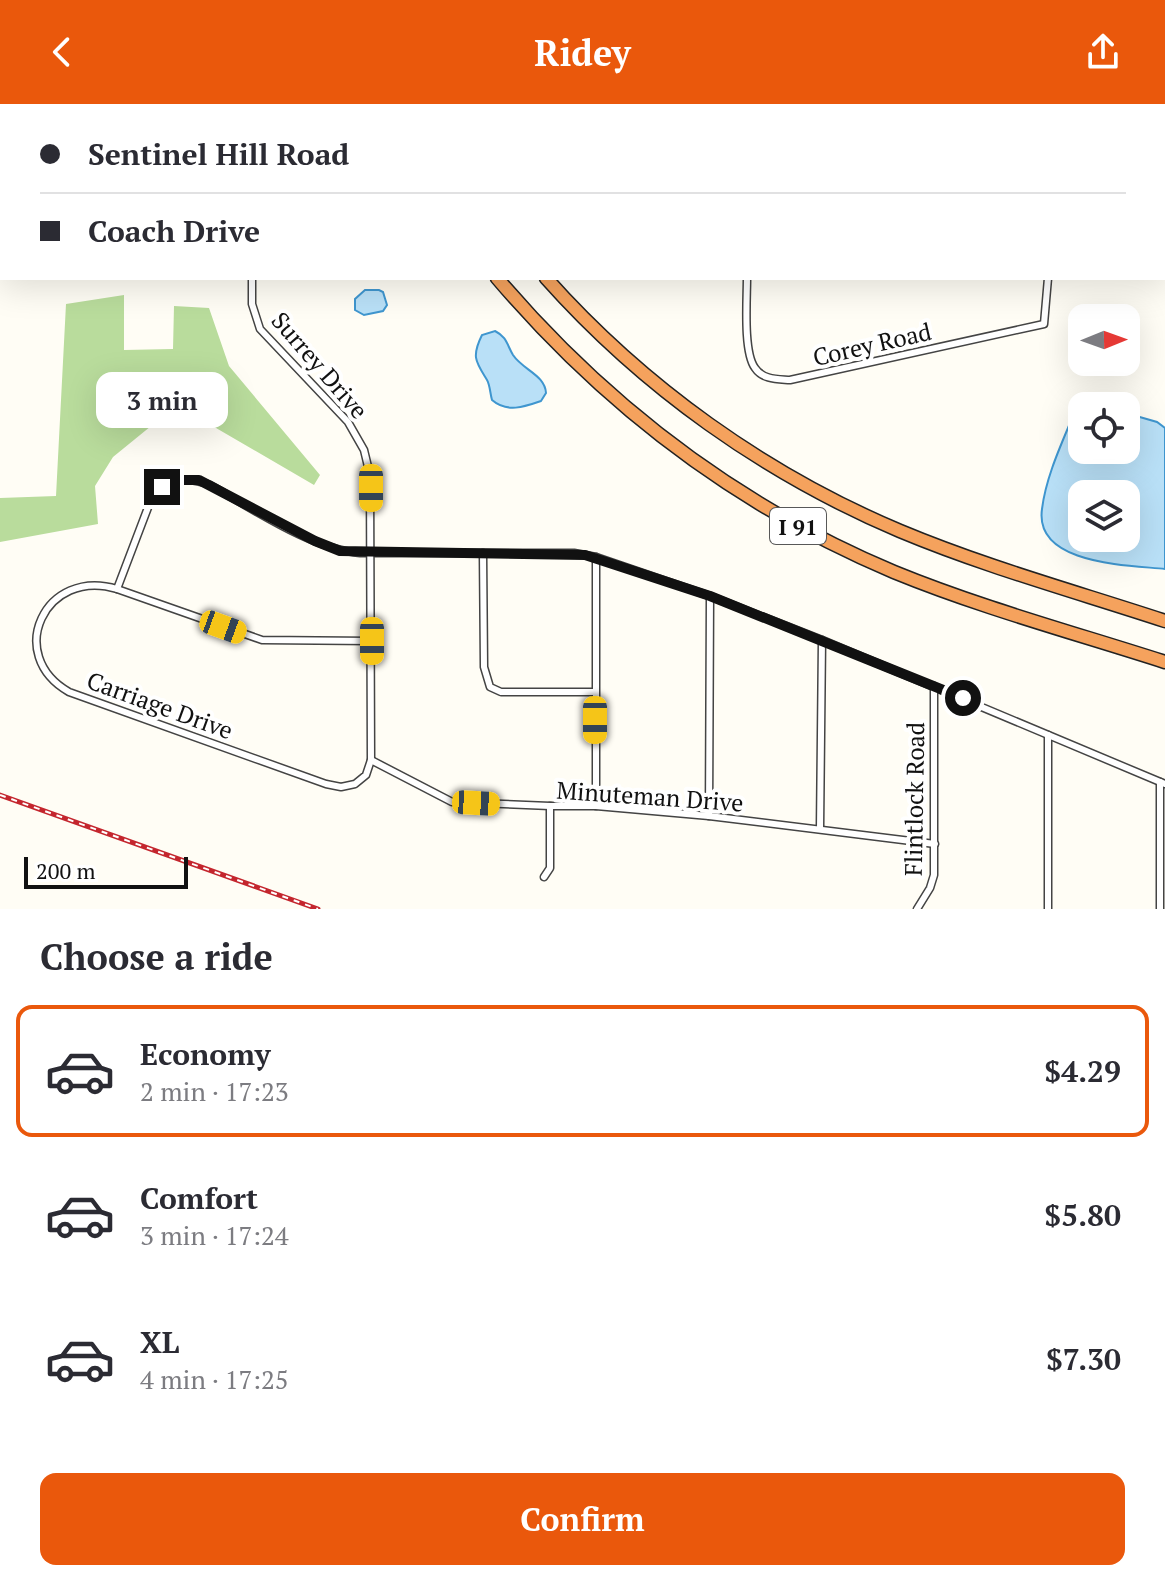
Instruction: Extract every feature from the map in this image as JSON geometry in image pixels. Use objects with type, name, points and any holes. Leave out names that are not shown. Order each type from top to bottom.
[{"type":"highway","name":"I 91","points":[[499,280],[558,346],[632,414],[708,471],[777,514],[852,553],[911,578],[1165,662]]},
{"type":"highway","name":"I 91","points":[[548,280],[648,377],[722,433],[800,482],[859,513],[920,539],[1165,621]]},
{"type":"street","name":"Surrey Drive","points":[[252,280],[252,304],[260,329],[348,422],[364,450],[370,475],[371,760]]},
{"type":"street","name":"Corey Road","points":[[747,280],[749,353],[755,369],[768,379],[790,380],[1044,324],[1048,280]]},
{"type":"street","points":[[117,589],[152,497],[162,487],[194,479],[331,548],[371,553],[574,553],[596,557],[710,596],[822,640],[1162,783],[1163,909]]},
{"type":"street","points":[[483,553],[484,667],[490,687],[501,692],[595,692]]},
{"type":"street","points":[[596,557],[596,806]]},
{"type":"street","name":"Carriage Drive","points":[[371,760],[361,780],[349,786],[334,786],[59,686],[46,670],[37,649],[37,629],[46,609],[58,596],[76,587],[95,584],[262,640],[372,641]]},
{"type":"street","points":[[709,816],[710,596]]},
{"type":"street","points":[[820,829],[822,640]]},
{"type":"street","name":"Flintlock Road","points":[[918,908],[934,875],[934,686]]},
{"type":"street","points":[[1048,735],[1048,909]]},
{"type":"street","name":"Minuteman Drive","points":[[371,760],[452,802],[596,806],[709,816],[935,844]]},
{"type":"street","points":[[544,877],[550,868],[550,806]]},
{"type":"green space","points":[[124,295],[124,350],[173,349],[174,306],[209,308],[229,366],[320,475],[314,485],[204,421],[156,422],[113,457],[95,486],[98,524],[0,542],[0,498],[56,496],[66,304]]},
{"type":"water","points":[[365,290],[383,292],[387,305],[383,311],[364,315],[355,310],[355,299]]},
{"type":"water","points":[[495,331],[517,360],[542,382],[546,393],[541,401],[510,408],[492,400],[476,354],[482,335]]},
{"type":"water","points":[[1140,417],[1165,428],[1165,569],[1087,558],[1068,552],[1053,541],[1044,527],[1042,509],[1054,461],[1068,428],[1068,464],[1140,464]]},
{"type":"railway","points":[[0,795],[318,909]]},
{"type":"route","points":[[162,487],[177,480],[199,480],[340,551],[585,555],[710,596],[963,698]]}]
